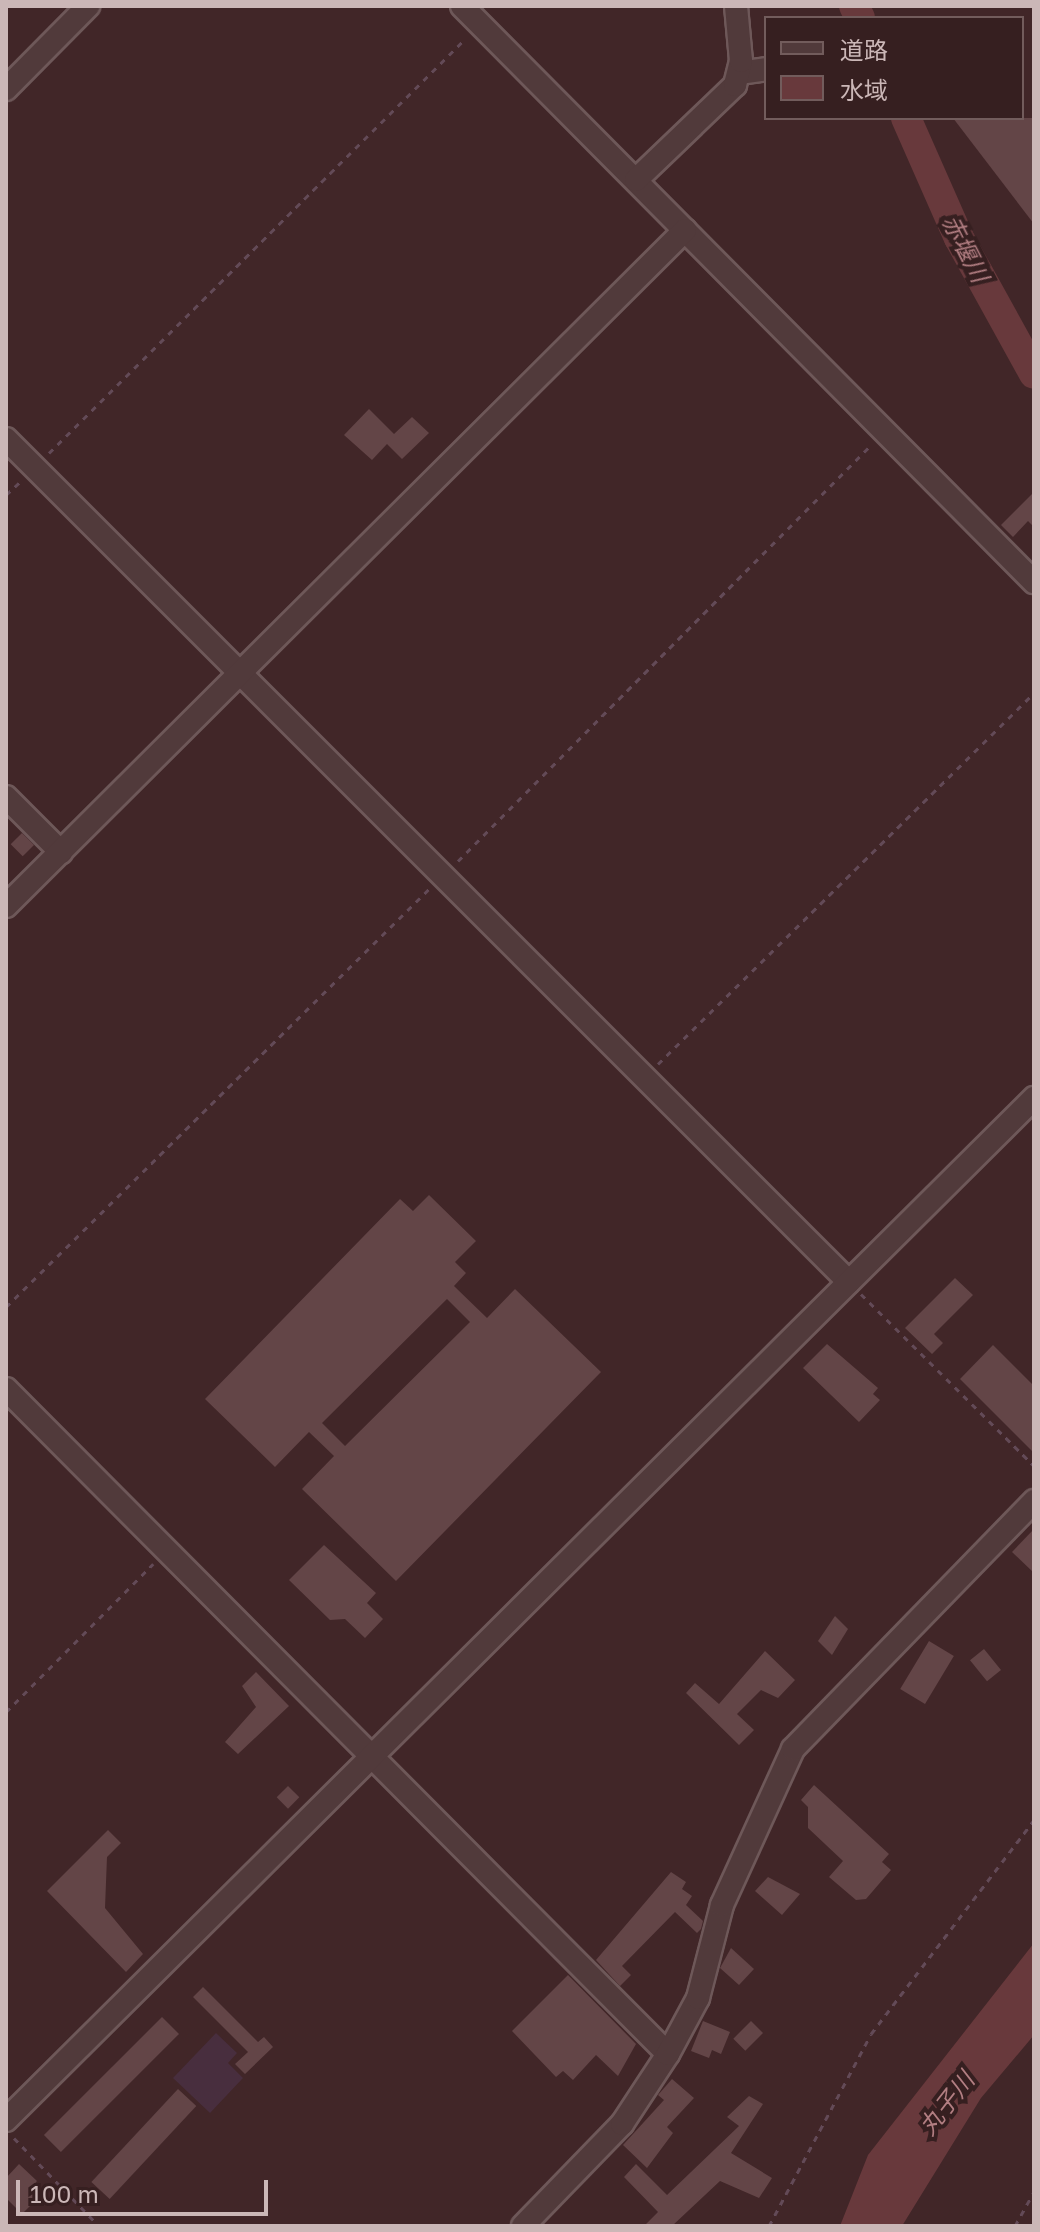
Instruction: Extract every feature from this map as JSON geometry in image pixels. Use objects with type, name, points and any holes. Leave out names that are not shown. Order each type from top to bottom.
[{"type":"street","points":[[6,89],[88,6]]},
{"type":"street","points":[[462,6],[1034,582]]},
{"type":"street","points":[[736,6],[739,73]]},
{"type":"street","points":[[636,180],[739,73],[764,69]]},
{"type":"street","points":[[6,906],[685,230]]},
{"type":"street","points":[[6,439],[849,1282]]},
{"type":"street","points":[[6,797],[61,852]]},
{"type":"street","points":[[6,2120],[1034,1098]]},
{"type":"street","points":[[6,1389],[668,2054]]},
{"type":"street","points":[[523,2226],[622,2124],[668,2054],[698,1998],[722,1905],[793,1749],[1034,1501]]},
{"type":"path","points":[[34,468],[480,24]]},
{"type":"path","points":[[6,1307],[444,875],[886,430]]},
{"type":"path","points":[[644,1078],[1034,693]]},
{"type":"path","points":[[849,1282],[1034,1466]]},
{"type":"path","points":[[6,1712],[167,1551]]},
{"type":"path","points":[[769,2226],[871,2034],[1034,1820]]},
{"type":"path","points":[[6,2130],[99,2226]]},
{"type":"path","points":[[1015,2226],[1034,2192]]},
{"type":"shaded area","points":[[216,2033],[237,2053],[228,2063],[243,2078],[210,2113],[173,2078]]},
{"type":"water","name":"丸子川","points":[[1034,1943],[1034,2035],[981,2098],[902,2226],[840,2226],[868,2155]]},
{"type":"building","points":[[1034,118],[1034,224],[955,120]]},
{"type":"building","points":[[369,409],[394,434],[412,417],[429,433],[402,459],[387,444],[372,460],[344,435]]},
{"type":"building","points":[[1034,492],[1034,527],[1028,521],[1013,537],[1001,525]]},
{"type":"building","points":[[22,833],[34,845],[23,856],[11,844]]},
{"type":"building","points":[[429,1195],[476,1241],[455,1262],[466,1273],[454,1286],[487,1318],[515,1289],[601,1372],[396,1581],[302,1489],[334,1456],[309,1432],[275,1467],[205,1399],[400,1199],[413,1211]],"holes":[[[447,1299],[470,1322],[345,1446],[322,1423]]]},
{"type":"building","points":[[955,1278],[973,1295],[934,1334],[943,1343],[932,1354],[905,1328]]},
{"type":"building","points":[[827,1344],[878,1388],[873,1394],[880,1400],[859,1422],[803,1368]]},
{"type":"building","points":[[993,1345],[1034,1386],[1034,1453],[960,1379]]},
{"type":"building","points":[[1034,1529],[1034,1573],[1012,1552]]},
{"type":"building","points":[[324,1545],[376,1593],[367,1603],[383,1619],[365,1638],[345,1619],[330,1620],[289,1580]]},
{"type":"building","points":[[835,1616],[848,1629],[832,1655],[818,1641]]},
{"type":"building","points":[[929,1641],[954,1656],[925,1704],[900,1689]]},
{"type":"building","points":[[984,1649],[1001,1670],[987,1681],[970,1660]]},
{"type":"building","points":[[765,1651],[795,1680],[778,1698],[761,1690],[737,1714],[754,1730],[739,1745],[686,1693],[695,1683],[719,1704]]},
{"type":"building","points":[[256,1672],[289,1706],[238,1754],[225,1742],[256,1707],[242,1686]]},
{"type":"building","points":[[814,1785],[889,1854],[882,1862],[891,1870],[866,1899],[856,1900],[829,1877],[843,1861],[808,1828],[808,1807],[801,1800]]},
{"type":"building","points":[[288,1786],[299,1797],[288,1809],[277,1797]]},
{"type":"building","points":[[108,1830],[121,1843],[107,1857],[105,1908],[143,1954],[126,1972],[47,1891]]},
{"type":"building","points":[[671,1872],[686,1882],[682,1889],[692,1896],[686,1905],[703,1921],[701,1929],[697,1933],[675,1912],[622,1966],[631,1975],[620,1986],[596,1960]]},
{"type":"building","points":[[768,1877],[800,1894],[782,1915],[755,1891]]},
{"type":"building","points":[[731,1948],[754,1969],[739,1985],[720,1968]]},
{"type":"building","points":[[568,1975],[636,2044],[618,2076],[596,2055],[573,2080],[563,2071],[556,2077],[512,2031]]},
{"type":"building","points":[[203,1987],[258,2042],[264,2037],[273,2047],[245,2074],[235,2064],[248,2052],[193,1997]]},
{"type":"building","points":[[162,2017],[179,2034],[61,2152],[44,2135]]},
{"type":"building","points":[[703,2021],[730,2032],[721,2054],[712,2050],[709,2058],[691,2051]]},
{"type":"building","points":[[751,2021],[763,2033],[745,2051],[733,2039]]},
{"type":"building","points":[[672,2079],[694,2098],[667,2127],[673,2133],[647,2168],[623,2145],[664,2100],[658,2095]]},
{"type":"building","points":[[178,2089],[196,2106],[110,2199],[91,2182]]},
{"type":"building","points":[[749,2096],[763,2104],[731,2153],[772,2178],[759,2198],[720,2181],[672,2226],[644,2226],[658,2212],[624,2177],[636,2164],[667,2195],[739,2126],[727,2117]]},
{"type":"building","points":[[19,2164],[37,2181],[30,2189],[39,2197],[22,2214],[6,2198],[6,2178]]},
{"type":"waterway","name":"赤堰川","points":[[854,6],[859,16]]},
{"type":"waterway","name":"赤堰川","points":[[907,120],[959,238],[1034,374]]}]
